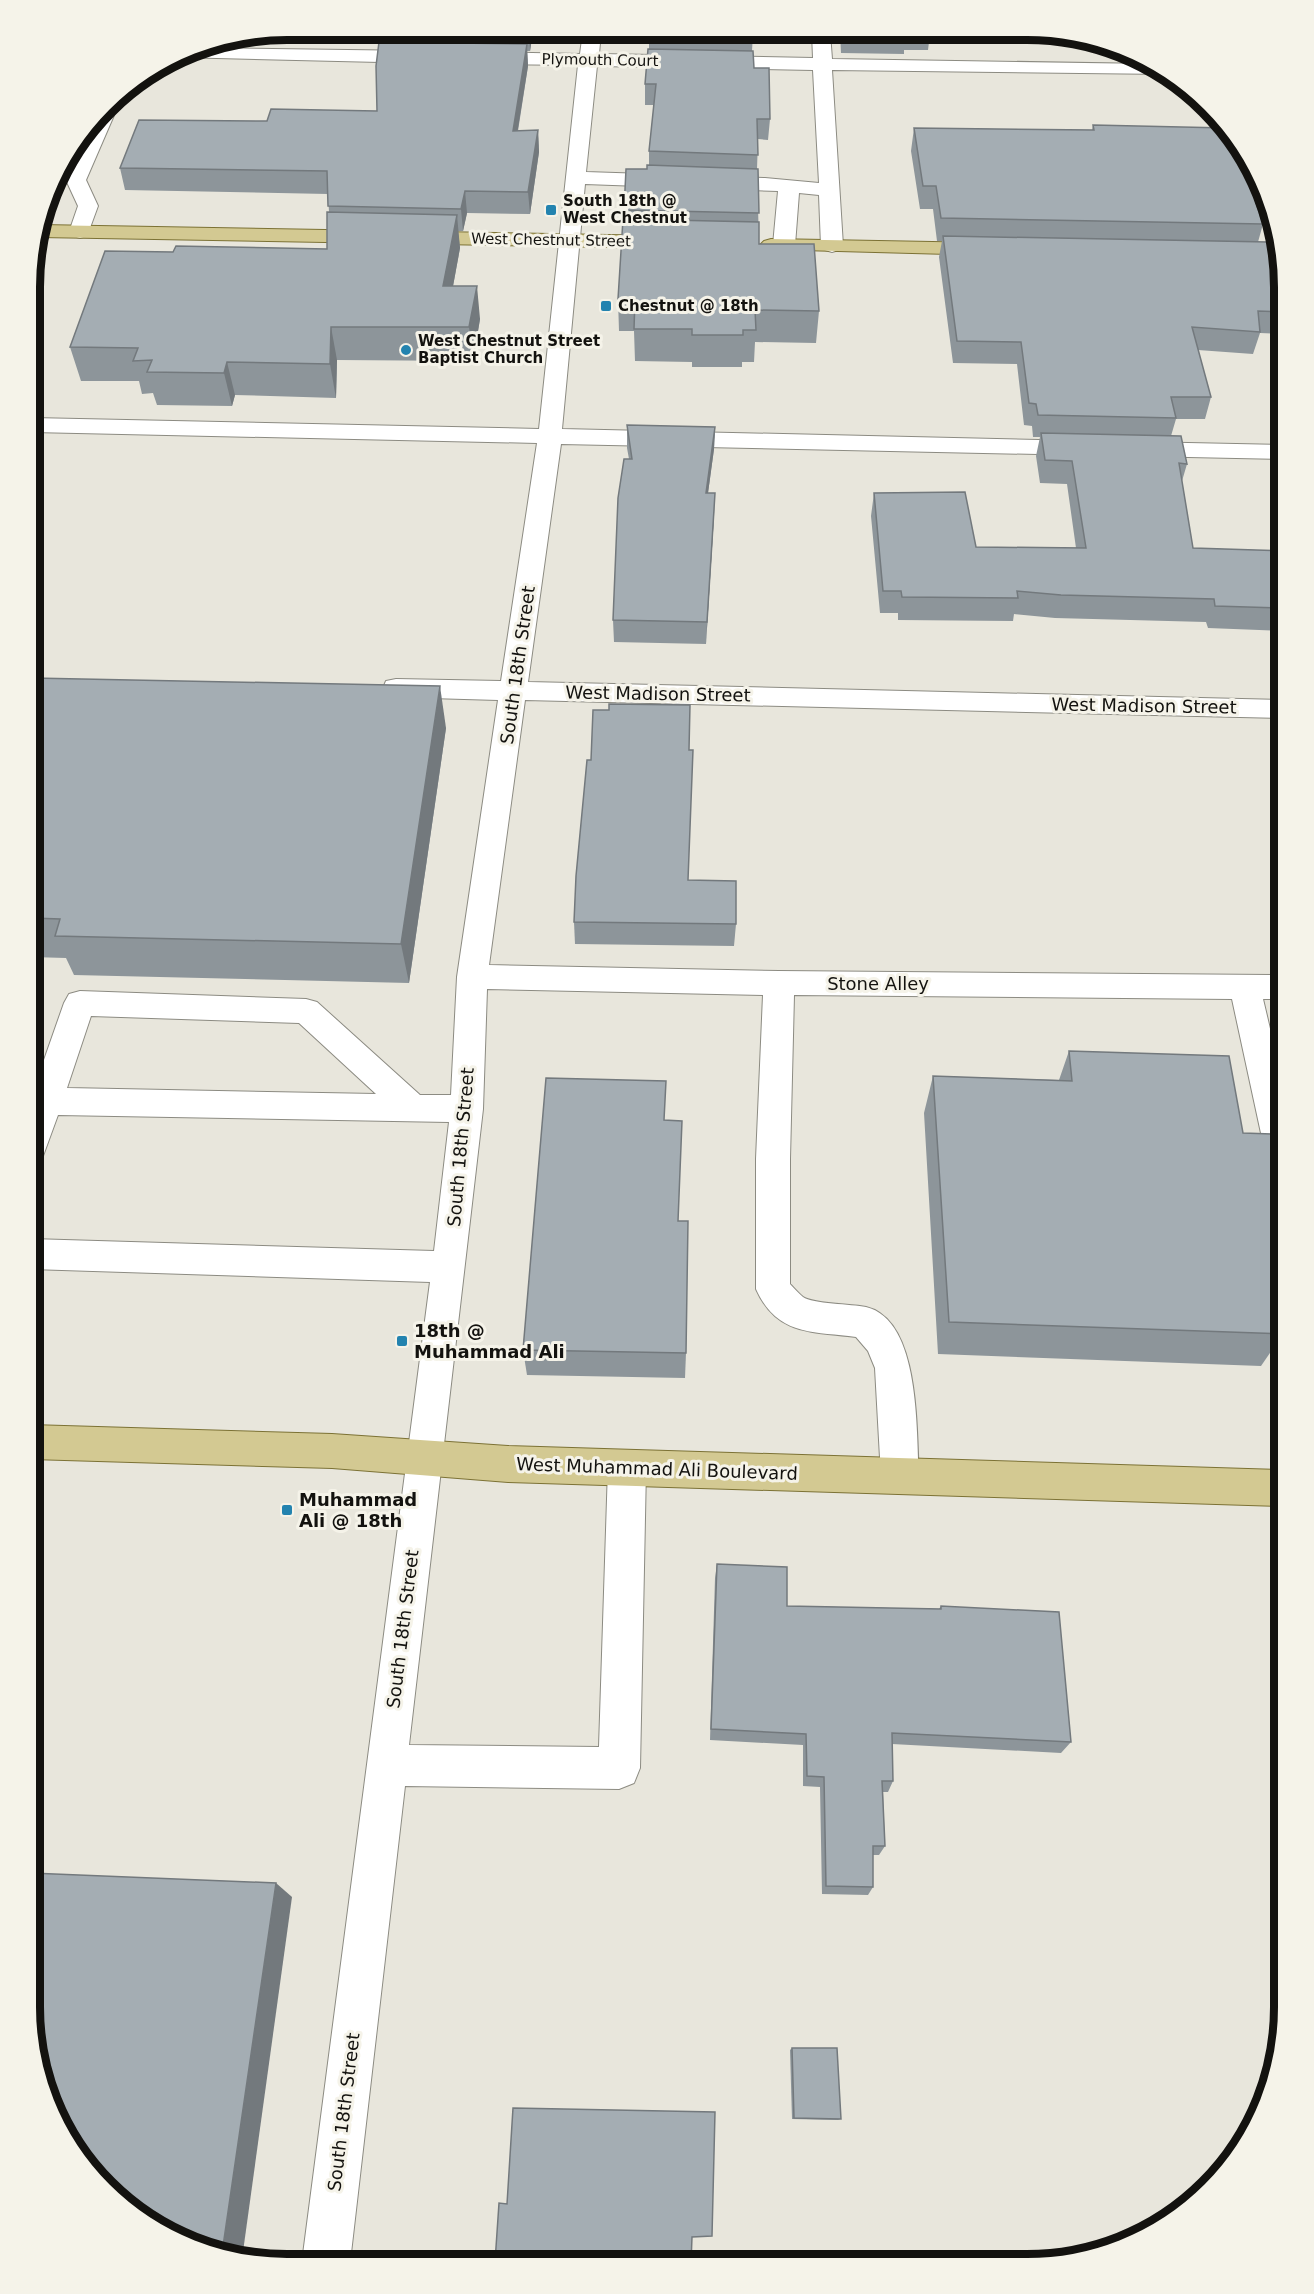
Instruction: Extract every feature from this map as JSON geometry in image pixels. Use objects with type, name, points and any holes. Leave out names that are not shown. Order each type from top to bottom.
[{"type":"main road","name":"West Chestnut Street","points":[[47,231],[688,243]]},
{"type":"main road","points":[[748,244],[1008,250]]},
{"type":"main road","points":[[1208,254],[1271,256]]},
{"type":"main road","name":"West Muhammad Ali Boulevard","points":[[40,1442],[332,1451],[508,1464],[1274,1488]]},
{"type":"street","points":[[820,40],[832,246]]},
{"type":"street","name":"Plymouth Court","points":[[210,53],[452,57],[591,46],[822,64],[1142,70]]},
{"type":"street","name":"South 18th Street","points":[[327,2254],[449,1267],[467,1108],[472,977],[550,436],[575,178],[591,46]]},
{"type":"street","points":[[81,232],[88,206],[76,180],[98,130]]},
{"type":"street","points":[[575,178],[789,186],[829,190]]},
{"type":"street","points":[[784,245],[789,186]]},
{"type":"street","points":[[40,425],[1274,452]]},
{"type":"street","name":"West Madison Street","points":[[373,687],[1274,709]]},
{"type":"street","name":"Stone Alley","points":[[472,977],[778,983],[1274,987]]},
{"type":"street","points":[[778,983],[773,1159],[773,1289],[795,1313],[866,1323],[882,1341],[892,1368],[900,1476]]},
{"type":"street","points":[[1245,986],[1274,1116]]},
{"type":"street","points":[[40,1119],[80,1003],[306,1011],[412,1107]]},
{"type":"street","points":[[46,1101],[467,1108]]},
{"type":"street","points":[[40,1254],[449,1267]]},
{"type":"street","points":[[387,1765],[620,1768],[627,1468]]},
{"type":"building","points":[[379,42],[527,44],[513,131],[538,130],[528,192],[465,191],[461,209],[328,206],[327,171],[120,168],[139,120],[267,121],[271,109],[377,111],[376,66]]},
{"type":"building","points":[[648,49],[753,51],[754,68],[769,68],[770,119],[757,119],[758,155],[649,151],[656,84],[645,84]]},
{"type":"building","points":[[1093,125],[1215,128],[1232,150],[1248,178],[1263,224],[941,218],[936,186],[923,186],[914,128],[1094,130]]},
{"type":"building","points":[[647,165],[758,169],[759,213],[624,210],[626,169],[647,169]]},
{"type":"building","points":[[327,212],[457,215],[443,286],[477,286],[469,327],[331,327],[330,364],[227,362],[224,373],[147,372],[152,360],[133,361],[138,348],[70,347],[105,251],[173,252],[176,246],[327,249]]},
{"type":"building","points":[[623,219],[759,222],[759,244],[814,244],[819,311],[755,310],[756,330],[743,330],[743,335],[692,335],[692,329],[634,329],[635,299],[618,299]]},
{"type":"building","points":[[943,236],[1268,242],[1270,249],[1274,312],[1258,311],[1260,332],[1192,327],[1211,397],[1171,397],[1176,418],[1038,415],[1036,404],[1029,403],[1021,342],[957,341]]},
{"type":"building","points":[[627,425],[715,427],[706,493],[715,493],[707,622],[613,620],[618,498],[624,459],[632,459]]},
{"type":"building","points":[[1041,433],[1181,436],[1187,464],[1179,463],[1193,548],[1274,551],[1274,608],[1215,606],[1214,599],[1061,595],[1017,591],[1018,598],[902,597],[901,591],[883,591],[874,493],[965,492],[976,547],[1086,548],[1072,461],[1045,460]]},
{"type":"building","points":[[40,678],[440,686],[401,944],[55,936],[60,919],[40,918]]},
{"type":"building","points":[[609,704],[690,705],[689,750],[693,750],[688,880],[736,881],[736,924],[574,922],[587,760],[591,760],[593,710],[609,710]]},
{"type":"building","points":[[1069,1051],[1229,1056],[1243,1133],[1274,1134],[1274,1334],[949,1322],[933,1076],[1072,1081]]},
{"type":"building","points":[[546,1078],[666,1081],[664,1120],[682,1121],[678,1221],[688,1221],[686,1353],[523,1350]]},
{"type":"building","points":[[717,1564],[787,1567],[787,1606],[941,1609],[941,1606],[1059,1612],[1071,1742],[892,1733],[893,1781],[882,1781],[885,1846],[873,1846],[873,1887],[826,1886],[824,1777],[807,1776],[806,1734],[711,1729]]},
{"type":"building","points":[[40,1873],[276,1883],[223,2245],[178,2228],[137,2203],[91,2157],[66,2116],[49,2071],[41,2023]]},
{"type":"building","points":[[792,2048],[837,2048],[841,2119],[794,2118]]},
{"type":"building","points":[[513,2108],[715,2112],[712,2236],[692,2237],[691,2254],[496,2254],[499,2203],[507,2204]]},
{"type":"place","name":"South 18th @ West Chestnut","points":[[551,210]]},
{"type":"place","name":"Chestnut @ 18th","points":[[606,306]]},
{"type":"place","name":"West Chestnut Street Baptist Church","points":[[406,350]]},
{"type":"place","name":"18th @ Muhammad Ali","points":[[402,1341]]},
{"type":"place","name":"Muhammad Ali @ 18th","points":[[287,1510]]}]
